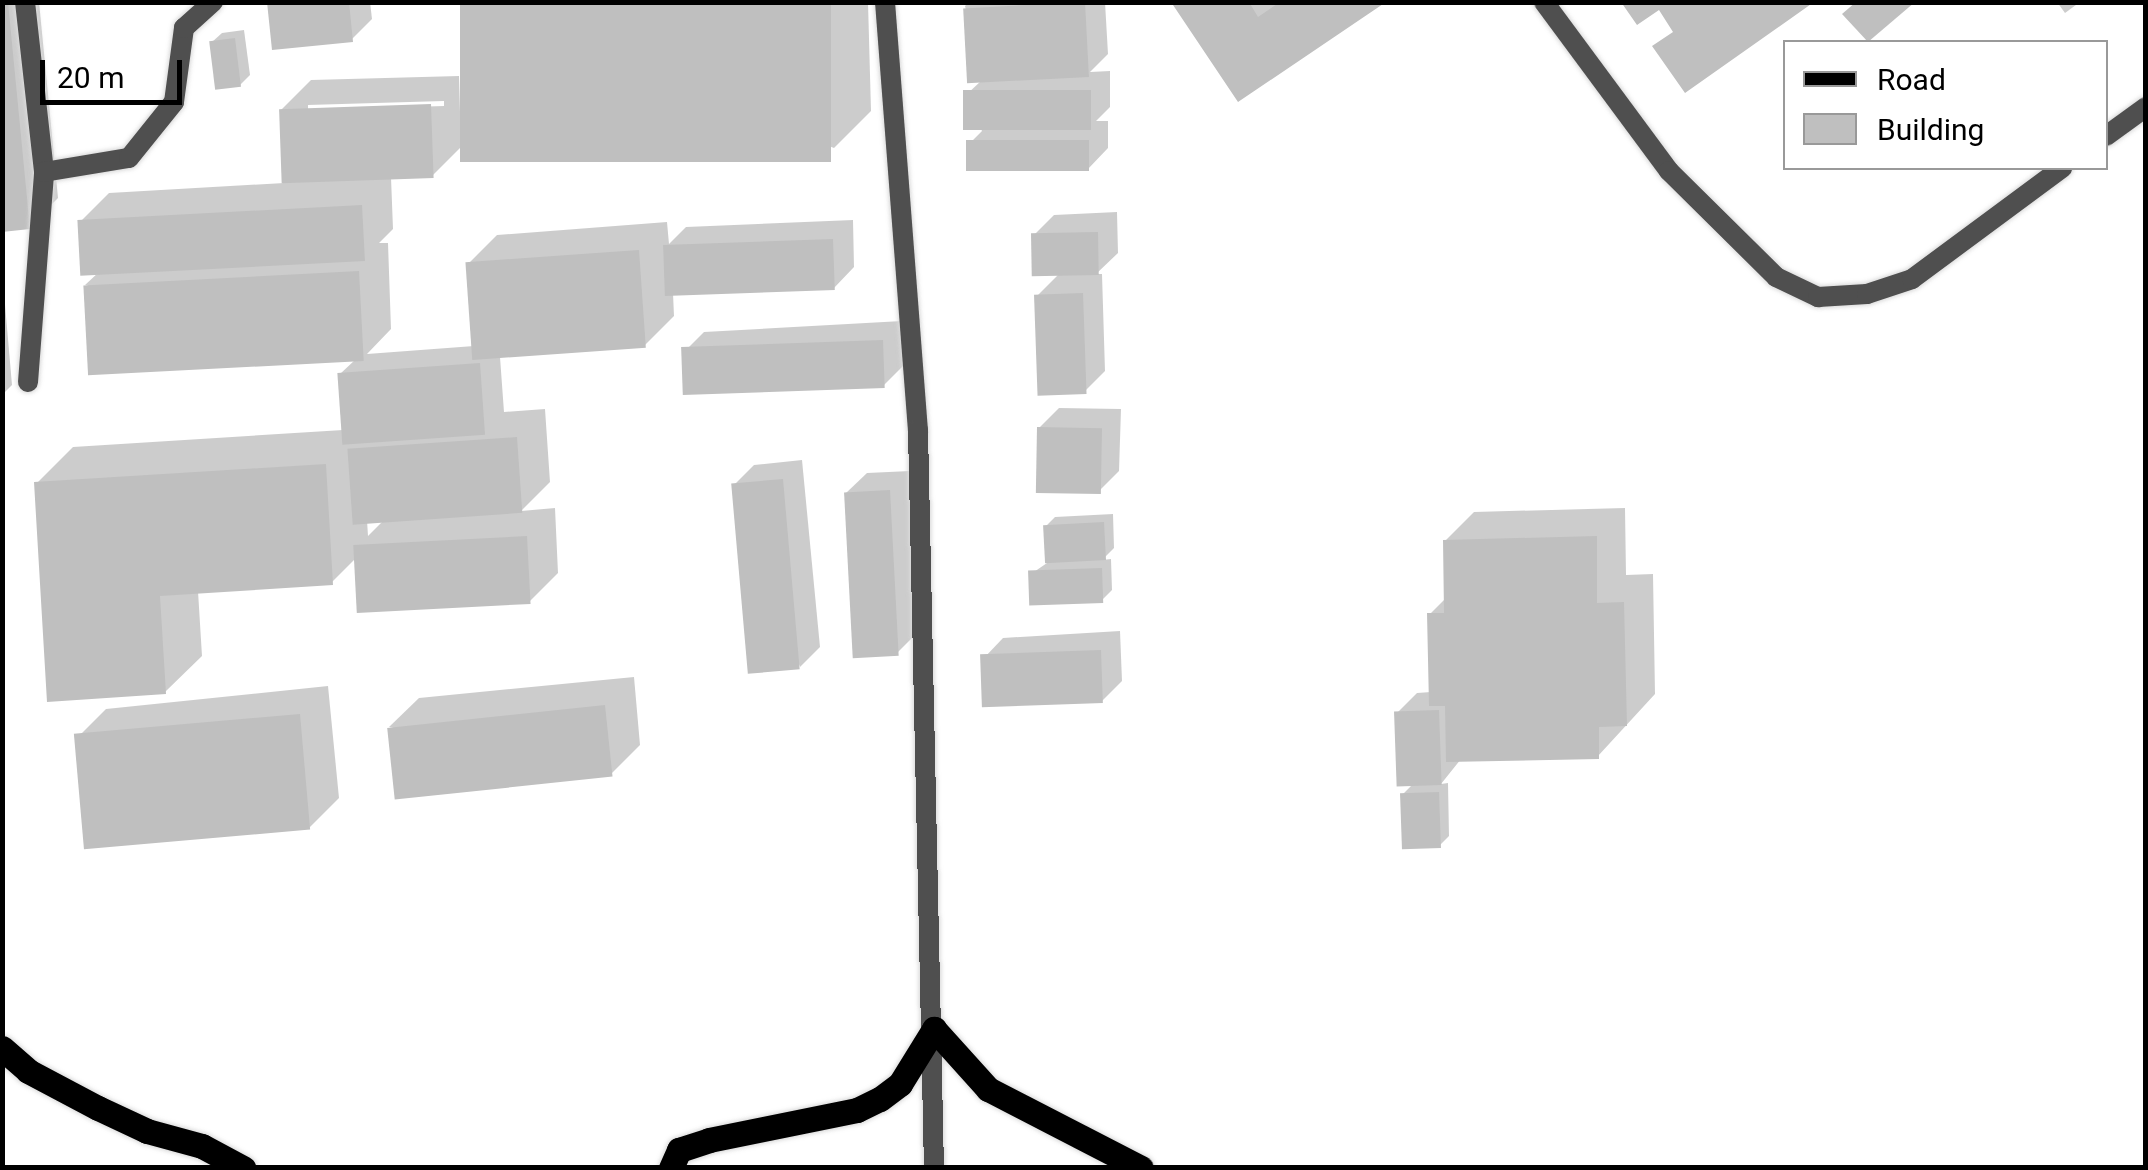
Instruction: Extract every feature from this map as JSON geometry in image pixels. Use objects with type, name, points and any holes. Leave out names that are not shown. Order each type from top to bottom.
[{"type":"main road","points":[[671,1168],[679,1150],[709,1140],[857,1110],[880,1100],[900,1084],[934,1029],[988,1089],[1140,1168]]},
{"type":"main road","points":[[2,1048],[28,1071],[98,1108],[148,1131],[202,1146],[243,1168]]},
{"type":"street","points":[[25,2],[44,172],[28,382]]},
{"type":"street","points":[[44,172],[129,158],[174,102],[184,28],[213,2]]},
{"type":"street","points":[[885,2],[918,430],[934,1029],[934,1168]]},
{"type":"street","points":[[1544,2],[1669,171],[1776,277],[1818,297],[1866,294],[1912,279],[2059,170]]},
{"type":"street","points":[[2108,135],[2146,107]]},
{"type":"building","points":[[2,2],[8,2],[30,229],[2,232]]},
{"type":"building","points":[[267,2],[349,2],[353,42],[272,50]]},
{"type":"building","points":[[460,2],[831,2],[831,162],[460,162]]},
{"type":"building","points":[[1085,2],[1089,77],[967,83],[963,8]]},
{"type":"building","points":[[1171,2],[1249,2],[1258,17],[1280,2],[1386,2],[1238,102]]},
{"type":"building","points":[[1621,2],[1814,2],[1685,93],[1652,46],[1673,32],[1659,10],[1637,25]]},
{"type":"building","points":[[1856,2],[1915,2],[1870,40],[1842,14]]},
{"type":"building","points":[[235,38],[241,87],[215,90],[209,41]]},
{"type":"building","points":[[963,90],[1091,90],[1091,130],[963,130]]},
{"type":"building","points":[[431,104],[434,178],[282,183],[279,109]]},
{"type":"building","points":[[966,140],[1089,140],[1089,171],[966,171]]},
{"type":"building","points":[[362,205],[365,261],[80,276],[77,220]]},
{"type":"building","points":[[1098,232],[1099,275],[1032,276],[1031,233]]},
{"type":"building","points":[[833,239],[835,290],[665,296],[663,245]]},
{"type":"building","points":[[639,250],[646,348],[472,360],[465,262]]},
{"type":"building","points":[[359,271],[364,361],[88,375],[83,285]]},
{"type":"building","points":[[1083,293],[1087,394],[1038,396],[1034,295]]},
{"type":"building","points":[[883,340],[885,388],[683,395],[681,347]]},
{"type":"building","points":[[480,363],[485,435],[342,445],[337,373]]},
{"type":"building","points":[[1037,427],[1102,428],[1101,494],[1036,493]]},
{"type":"building","points":[[517,437],[522,513],[353,525],[347,449]]},
{"type":"building","points":[[326,464],[333,585],[160,596],[166,694],[47,702],[34,482]]},
{"type":"building","points":[[783,479],[800,669],[748,674],[731,484]]},
{"type":"building","points":[[890,490],[899,656],[853,658],[844,492]]},
{"type":"building","points":[[1104,522],[1106,560],[1045,563],[1043,525]]},
{"type":"building","points":[[527,536],[531,604],[357,613],[353,545]]},
{"type":"building","points":[[1597,536],[1597,603],[1624,602],[1627,726],[1599,727],[1599,759],[1446,762],[1445,706],[1429,706],[1427,613],[1444,613],[1443,540]]},
{"type":"building","points":[[1102,568],[1103,603],[1029,606],[1028,571]]},
{"type":"building","points":[[1101,650],[1103,703],[982,707],[980,654]]},
{"type":"building","points":[[605,705],[613,777],[395,799],[387,728]]},
{"type":"building","points":[[1439,710],[1442,785],[1397,787],[1394,712]]},
{"type":"building","points":[[300,714],[310,830],[84,849],[74,734]]},
{"type":"building","points":[[1439,792],[1441,848],[1402,849],[1400,793]]}]
